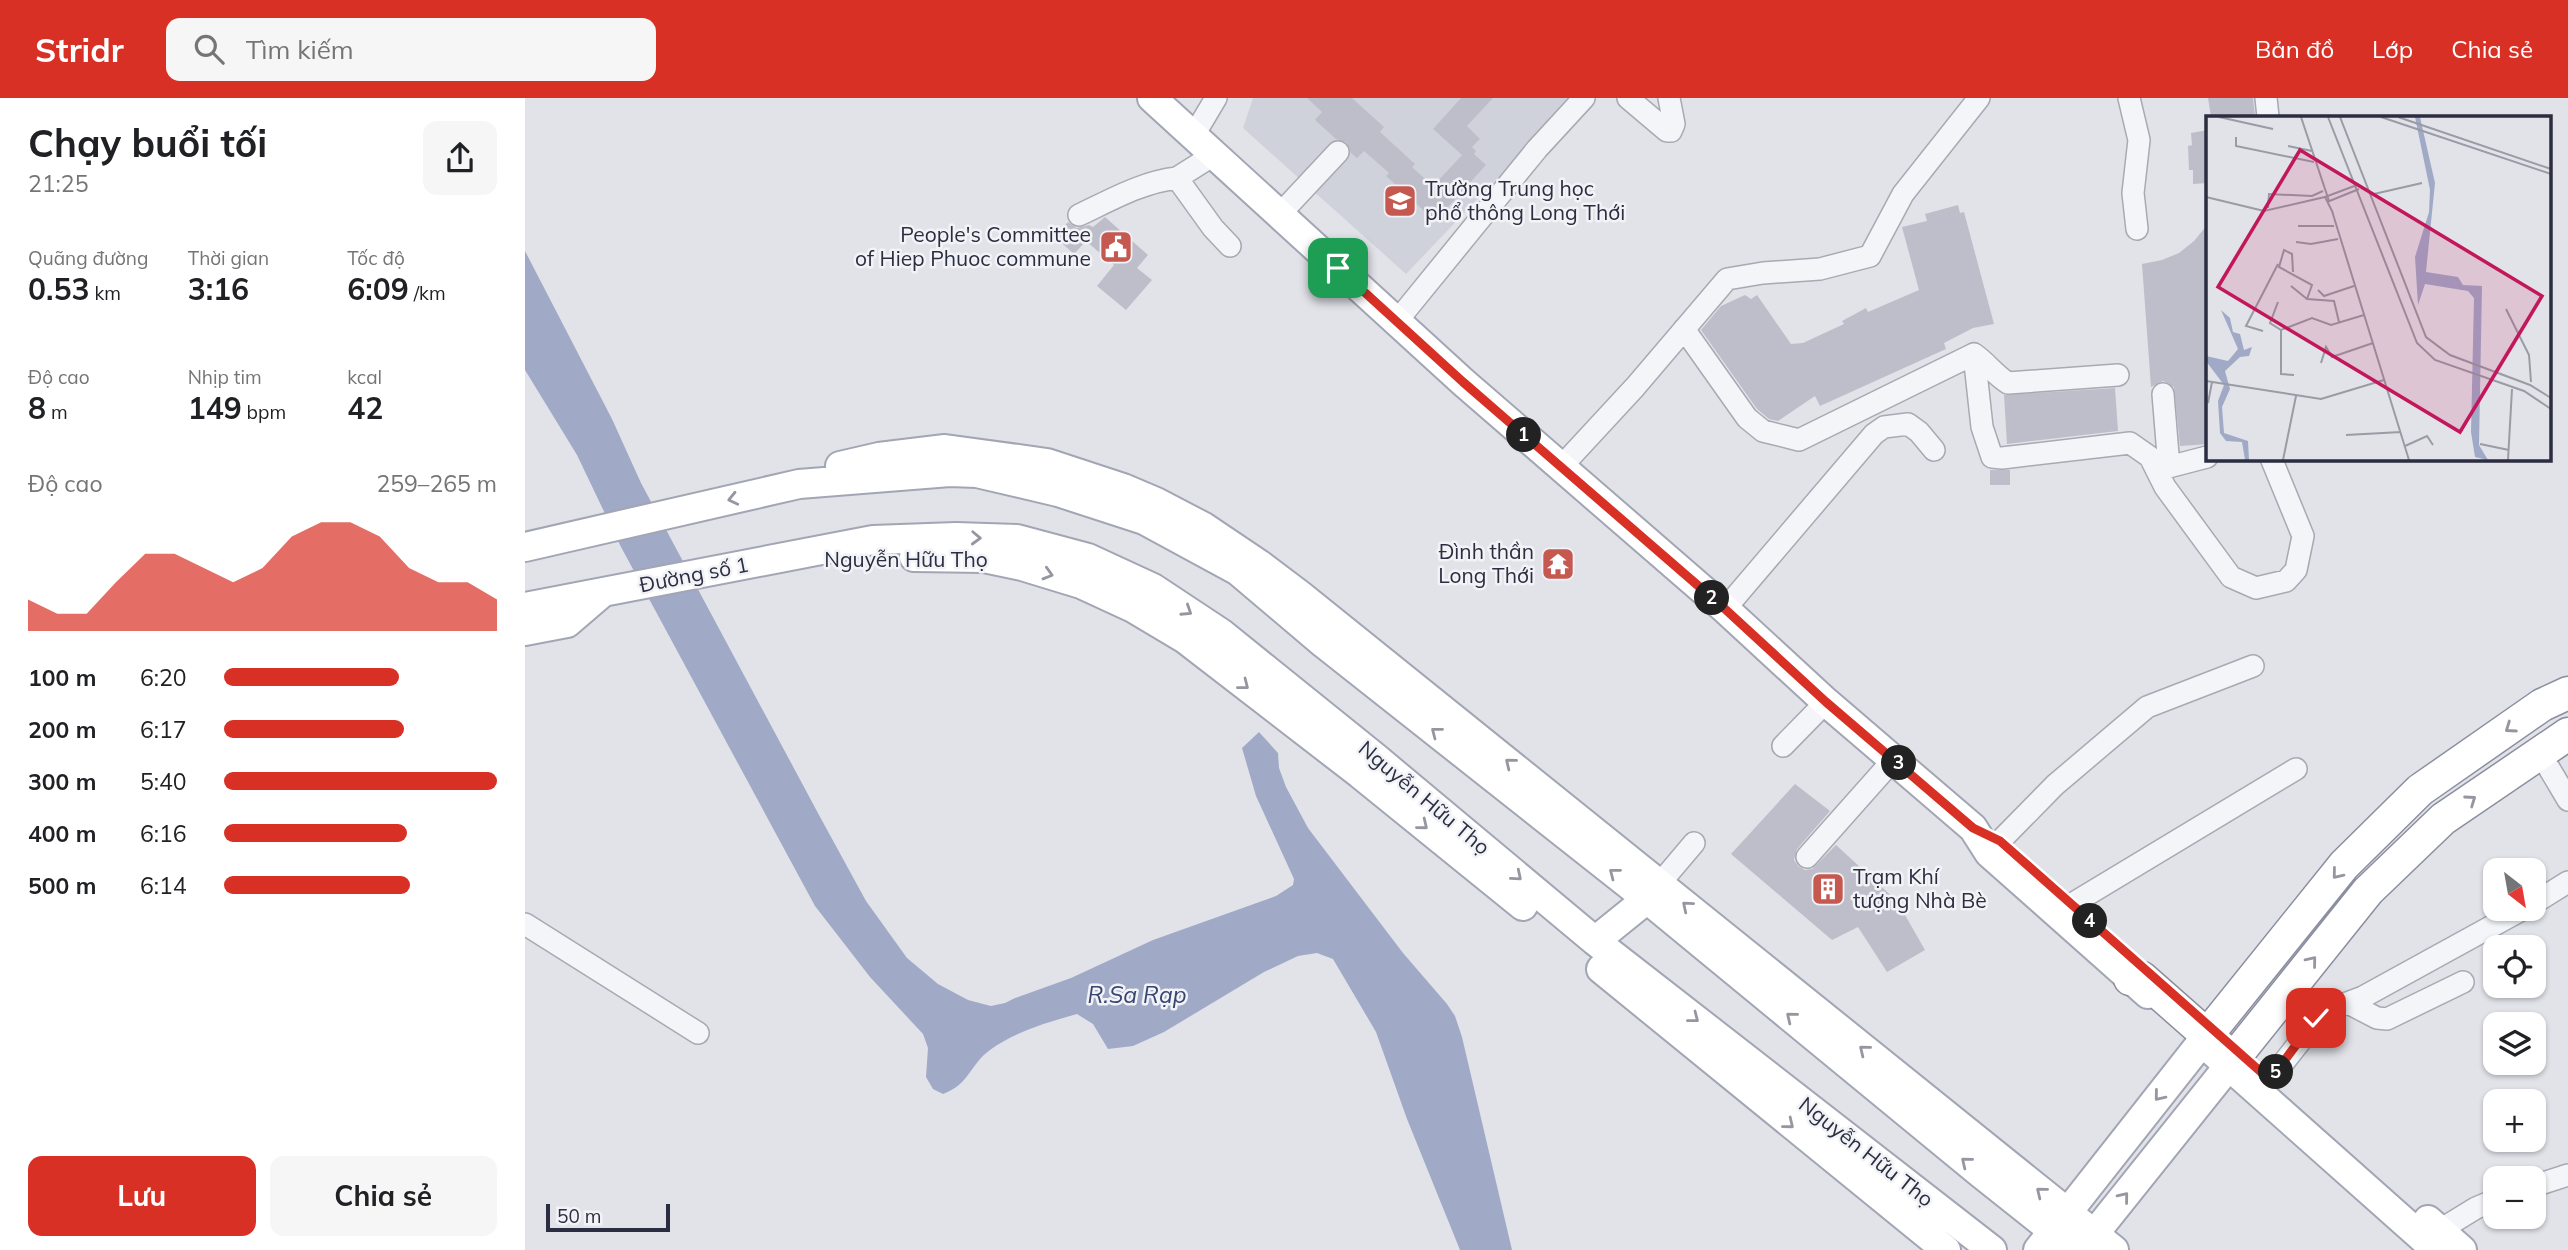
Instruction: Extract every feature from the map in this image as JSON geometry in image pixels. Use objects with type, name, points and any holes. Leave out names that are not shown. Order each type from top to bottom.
[{"type":"highway","points":[[2207,1035],[2344,865],[2420,790],[2542,705],[2568,693]]},
{"type":"highway","points":[[2130,979],[2142,978],[2234,1059],[2368,891],[2443,819],[2568,734]]},
{"type":"main road","points":[[1151,98],[1397,321],[1725,609],[1826,702],[1973,828],[2000,841],[2072,904],[2207,1035],[2053,1231]]},
{"type":"main road","points":[[525,547],[799,484],[950,472],[977,473],[1058,492],[1144,520],[1238,571],[1323,643],[1569,824],[1653,891],[2053,1231],[2091,1246],[2234,1059]]},
{"type":"main road","points":[[525,526],[582,533]]},
{"type":"main road","name":"Nguyễn Hữu Thọ","points":[[786,557],[873,540],[956,537],[1017,540],[1089,558],[1153,588],[1221,633],[1368,766],[1767,1090],[1992,1250]]},
{"type":"main road","name":"Đường số 1","points":[[602,593],[786,557]]},
{"type":"main road","points":[[525,607],[602,593]]},
{"type":"main road","points":[[525,631],[567,623],[602,593]]},
{"type":"main road","name":"Nguyễn Hữu Thọ","points":[[1368,766],[1595,941],[1767,1090],[1945,1250]]},
{"type":"main road","points":[[1973,828],[1989,853],[2130,979]]},
{"type":"main road","points":[[1595,941],[1653,891]]},
{"type":"main road","points":[[2234,1059],[2270,1080],[2438,1240]]},
{"type":"main road","points":[[2234,1059],[2438,1240],[2462,1250]]},
{"type":"street","points":[[1194,135],[1216,98]]},
{"type":"street","points":[[1397,321],[1537,149],[1584,98]]},
{"type":"street","points":[[1628,98],[1667,131],[1674,128],[1668,98]]},
{"type":"street","points":[[1561,467],[1635,387],[1727,279],[1763,273],[1820,269],[1870,256],[1903,194],[1979,98]]},
{"type":"street","points":[[2129,98],[2139,140],[2133,193],[2137,229]]},
{"type":"street","points":[[2266,98],[2268,116]]},
{"type":"street","points":[[1280,214],[1338,152]]},
{"type":"street","points":[[1079,215],[1157,180],[1177,178],[1215,154]]},
{"type":"street","points":[[1177,178],[1213,228],[1230,246]]},
{"type":"street","points":[[1684,329],[1747,418],[1763,431],[1799,440],[1974,354]]},
{"type":"street","points":[[1974,354],[2008,383],[2118,375]]},
{"type":"street","points":[[1974,354],[1982,427],[1992,457],[2130,443],[2163,468]]},
{"type":"street","points":[[2162,394],[2165,487],[2231,577],[2256,589],[2286,581],[2296,570],[2303,536],[2276,464]]},
{"type":"street","points":[[1725,609],[1874,434],[1884,427],[1908,424],[1919,432],[1934,450]]},
{"type":"street","points":[[2163,468],[2206,457]]},
{"type":"street","points":[[2000,841],[2055,785],[2147,707],[2253,666]]},
{"type":"street","points":[[1783,746],[1826,702]]},
{"type":"street","points":[[1807,857],[1894,759]]},
{"type":"street","points":[[2549,768],[2568,800]]},
{"type":"street","points":[[2072,904],[2297,769]]},
{"type":"street","points":[[1653,891],[1694,844]]},
{"type":"street","points":[[2546,896],[2568,882]]},
{"type":"street","points":[[2270,1080],[2316,1018],[2501,921]]},
{"type":"street","points":[[525,923],[698,1034]]},
{"type":"street","points":[[2348,1003],[2377,1018],[2388,1019],[2463,982]]},
{"type":"street","points":[[2546,1182],[2568,1175]]},
{"type":"street","points":[[2438,1240],[2483,1205]]},
{"type":"shaded area","name":"Trường Trung học phổ thông Long Thới","points":[[1253,98],[1574,98],[1406,274],[1243,128]]},
{"type":"water","name":"R.Sa Rạp","points":[[525,251],[612,419],[641,483],[819,815],[866,901],[907,958],[938,984],[968,1000],[991,1006],[1071,978],[1153,940],[1276,896],[1293,885],[1294,879],[1256,796],[1242,748],[1259,732],[1278,753],[1279,768],[1286,787],[1308,828],[1403,953],[1455,1016],[1512,1250],[1460,1250],[1407,1119],[1376,1032],[1333,959],[1317,953],[1298,956],[1264,972],[1164,1032],[1133,1046],[1108,1049],[1093,1024],[1077,1014],[1043,1024],[999,1044],[983,1056],[952,1090],[943,1094],[933,1089],[926,1077],[928,1048],[923,1034],[870,977],[815,906],[621,547],[577,455],[525,370]]},
{"type":"building","points":[[1307,98],[1352,98],[1384,127],[1380,132],[1415,164],[1412,167],[1433,186],[1462,155],[1433,129],[1461,98],[1493,98],[1467,126],[1480,139],[1472,147],[1476,151],[1474,154],[1486,165],[1435,221],[1386,176],[1389,173],[1364,151],[1357,158],[1351,153],[1346,142],[1336,139],[1315,120],[1322,112]]},
{"type":"building","points":[[2208,98],[2253,98],[2255,116],[2211,116]]},
{"type":"building","points":[[2206,130],[2206,183],[2193,184],[2193,170],[2189,170],[2188,146],[2192,145],[2191,133]]},
{"type":"building","points":[[1958,205],[1960,213],[1964,212],[1994,324],[1973,328],[1944,343],[1946,349],[1820,406],[1815,396],[1778,421],[1769,419],[1757,409],[1701,330],[1721,306],[1745,295],[1751,299],[1757,295],[1791,344],[1803,343],[1844,324],[1842,321],[1866,308],[1868,312],[1919,290],[1902,227],[1927,221],[1925,214]]},
{"type":"building","points":[[1105,217],[1148,255],[1137,268],[1152,280],[1126,310],[1097,286],[1114,265],[1086,241],[1074,254],[1055,237],[1068,222],[1077,228],[1089,225],[1093,227]]},
{"type":"building","points":[[2206,226],[2206,444],[2180,446],[2174,387],[2163,381],[2151,387],[2142,264],[2179,253]]},
{"type":"building","points":[[2115,388],[2118,431],[2007,444],[2004,395]]},
{"type":"building","points":[[1990,470],[2010,470],[2010,485],[1990,485]]},
{"type":"building","name":"Đình thần Long Thới","points":[[1558,547],[1574,562],[1559,580],[1542,565]]},
{"type":"building","name":"Trạm Khí tượng Nhà Bè","points":[[1795,784],[1830,811],[1797,849],[1794,860],[1798,866],[1805,870],[1812,869],[1836,845],[1897,901],[1925,950],[1887,972],[1858,927],[1832,940],[1731,854]]},
{"type":"place","name":"Trường Trung học phổ thông Long Thới","points":[[1400,201]]},
{"type":"place","name":"People's Committee of Hiep Phuoc commune","points":[[1116,247]]},
{"type":"place","name":"Đình thần Long Thới","points":[[1558,564]]},
{"type":"place","name":"Trạm Khí tượng Nhà Bè","points":[[1828,889]]},
{"type":"route","points":[[1338,268],[1463,382],[1725,609],[1826,702],[1973,828],[2000,841],[2270,1080],[2316,1018]]}]
